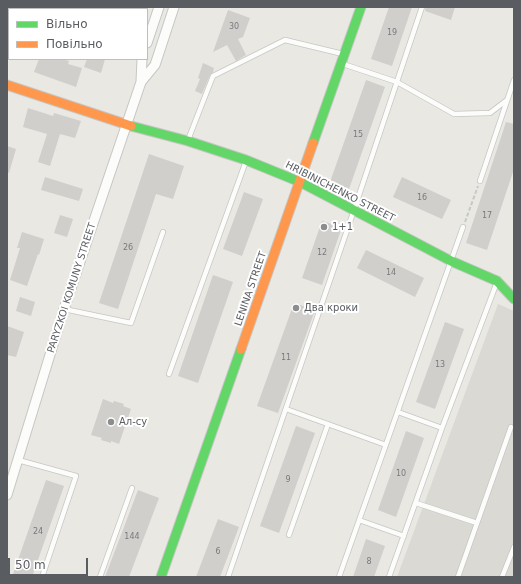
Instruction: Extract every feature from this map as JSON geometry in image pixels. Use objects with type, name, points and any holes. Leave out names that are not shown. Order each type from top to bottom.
[{"type":"main road","name":"LENINA STREET","points":[[161,577],[361,7]]},
{"type":"main road","name":"HRIBINICHENKO STREET","points":[[7,85],[127,125],[188,141],[246,160],[300,182],[451,261],[497,281],[514,299]]},
{"type":"street","points":[[148,40],[158,7]]},
{"type":"street","name":"PARYZKOI KOMUNY STREET","points":[[141,82],[155,65],[174,7]]},
{"type":"street","name":"PARYZKOI KOMUNY STREET","points":[[7,495],[64,309],[141,82],[142,60]]},
{"type":"lane","points":[[228,577],[422,7]]},
{"type":"lane","points":[[188,141],[213,76],[285,40],[343,59],[397,82],[454,114],[490,113],[507,100]]},
{"type":"lane","points":[[480,181],[514,80]]},
{"type":"lane","points":[[169,374],[246,160]]},
{"type":"lane","points":[[339,577],[463,226]]},
{"type":"lane","points":[[64,309],[131,323],[163,232]]},
{"type":"lane","points":[[389,577],[442,428],[497,281]]},
{"type":"lane","points":[[286,409],[386,445]]},
{"type":"lane","points":[[398,412],[442,428]]},
{"type":"lane","points":[[289,535],[328,424]]},
{"type":"lane","points":[[458,577],[511,427]]},
{"type":"lane","points":[[18,460],[76,476],[42,577]]},
{"type":"lane","points":[[100,577],[132,488]]},
{"type":"lane","points":[[416,503],[477,523]]},
{"type":"lane","points":[[359,520],[404,536]]},
{"type":"lane","points":[[502,577],[514,547]]},
{"type":"path","points":[[463,226],[480,181]]},
{"type":"shaded area","points":[[498,304],[514,311],[514,577],[397,577]]},
{"type":"building","points":[[389,7],[412,7],[392,66],[371,59]]},
{"type":"building","points":[[426,7],[455,7],[451,20],[425,11]]},
{"type":"building","points":[[228,10],[250,18],[243,37],[238,39],[246,55],[236,61],[227,45],[213,52]]},
{"type":"building","points":[[39,60],[66,60],[69,61],[68,64],[82,68],[76,87],[34,72]]},
{"type":"building","points":[[87,60],[105,60],[101,73],[84,67]]},
{"type":"building","points":[[203,63],[214,68],[202,94],[195,91],[200,79],[198,78]]},
{"type":"building","points":[[366,80],[385,87],[349,189],[330,182]]},
{"type":"building","points":[[28,108],[53,116],[54,113],[81,121],[75,138],[60,134],[50,166],[38,162],[47,134],[23,127]]},
{"type":"building","points":[[506,122],[514,124],[514,169],[487,250],[466,243]]},
{"type":"building","points":[[7,146],[16,149],[9,173],[7,172]]},
{"type":"building","points":[[149,154],[184,166],[173,199],[156,194],[118,309],[99,303]]},
{"type":"building","points":[[45,177],[83,189],[79,201],[41,190]]},
{"type":"building","points":[[402,177],[451,200],[442,219],[393,197]]},
{"type":"building","points":[[244,192],[263,199],[242,256],[223,249]]},
{"type":"building","points":[[60,215],[73,219],[67,237],[54,233]]},
{"type":"building","points":[[322,221],[342,227],[322,285],[302,278]]},
{"type":"building","points":[[22,232],[44,239],[27,286],[10,280],[20,248],[17,248]]},
{"type":"building","points":[[366,250],[424,278],[415,297],[357,268]]},
{"type":"building","points":[[213,275],[233,282],[198,383],[178,376]]},
{"type":"building","points":[[20,297],[35,302],[31,316],[16,311]]},
{"type":"building","points":[[294,303],[315,310],[278,413],[257,406]]},
{"type":"building","points":[[445,322],[464,329],[435,409],[416,402]]},
{"type":"building","points":[[7,326],[24,332],[16,357],[7,355]]},
{"type":"building","name":"Ал-су","points":[[103,399],[113,403],[114,401],[124,404],[123,406],[131,409],[119,444],[101,440],[102,438],[91,435]]},
{"type":"building","points":[[296,426],[315,433],[279,533],[260,526]]},
{"type":"building","points":[[406,431],[424,438],[396,517],[378,510]]},
{"type":"building","points":[[46,480],[64,486],[32,577],[12,577]]},
{"type":"building","points":[[138,490],[159,498],[129,577],[105,577]]},
{"type":"building","points":[[218,519],[239,527],[220,577],[196,577]]},
{"type":"building","points":[[366,539],[385,546],[374,577],[353,577]]},
{"type":"traffic: fast","points":[[313,143],[361,7]]},
{"type":"traffic: fast","points":[[131,126],[188,141],[246,160],[300,182],[451,261],[497,281],[514,299]]},
{"type":"traffic: fast","points":[[161,577],[241,349]]},
{"type":"traffic: slow","points":[[7,85],[131,126]]},
{"type":"traffic: slow","points":[[241,349],[313,143]]},
{"type":"place","name":"1+1","points":[[324,227]]},
{"type":"place","name":"Два кроки","points":[[296,308]]},
{"type":"place","name":"Ал-су","points":[[111,422]]}]
